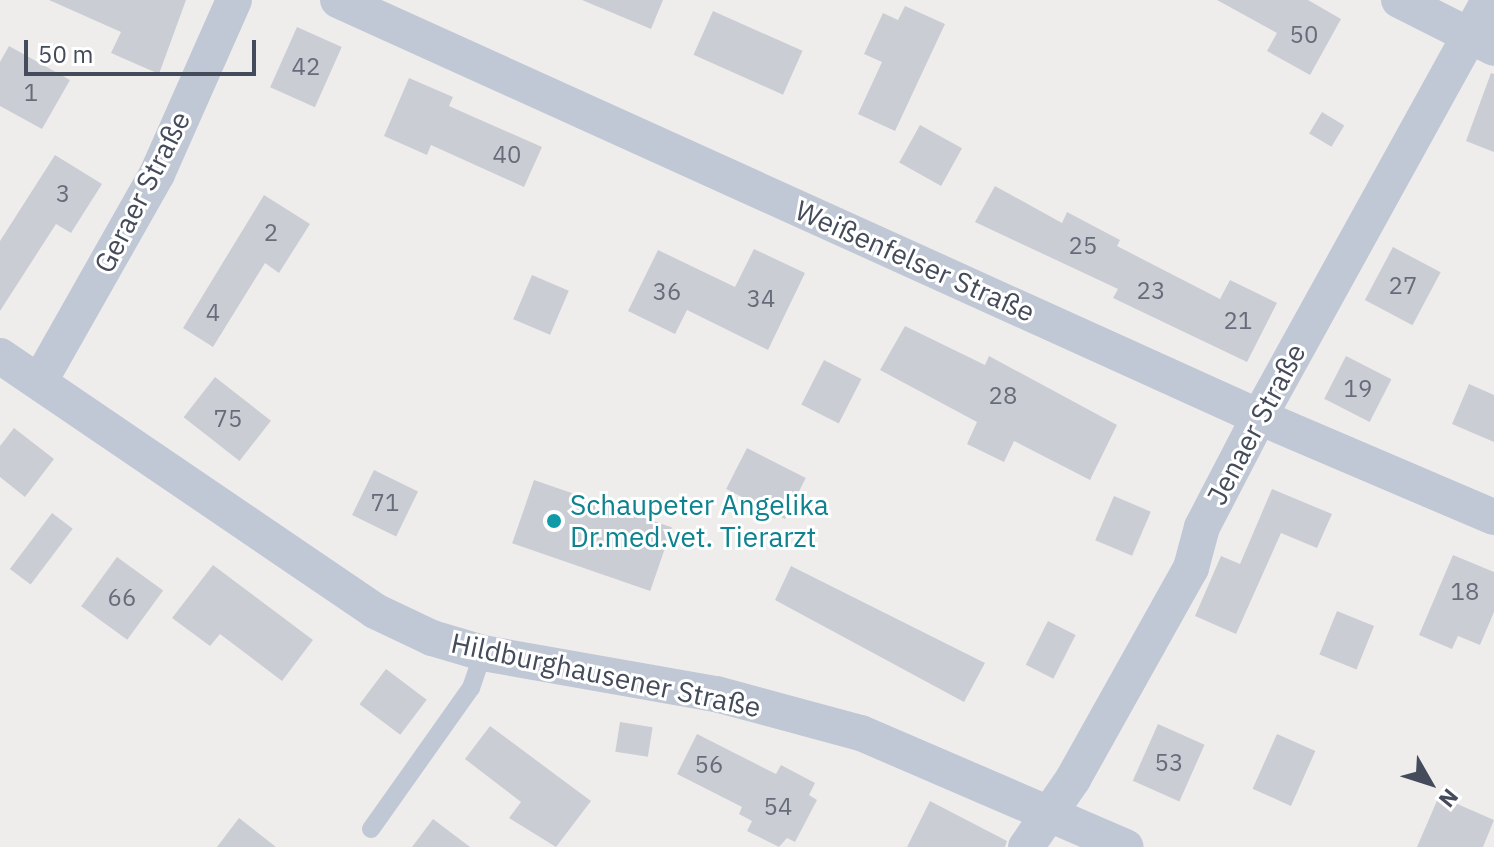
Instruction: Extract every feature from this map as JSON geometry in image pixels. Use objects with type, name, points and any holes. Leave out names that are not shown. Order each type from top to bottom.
[{"type":"street","name":"Geraer Straße","points":[[41,379],[157,174],[234,0]]},
{"type":"street","name":"Weißenfelser Straße","points":[[338,0],[1259,417],[1494,517]]},
{"type":"street","points":[[1399,0],[1481,43]]},
{"type":"street","name":"Jenaer Straße","points":[[1026,847],[1045,812],[1073,779],[1191,568],[1202,527],[1259,417],[1481,43],[1489,0]]},
{"type":"street","name":"Hildburghausener Straße","points":[[0,356],[41,379],[375,611],[432,638],[483,653],[716,694],[861,733],[1126,847]]},
{"type":"lane","points":[[371,829],[471,688],[483,653]]},
{"type":"building","points":[[49,0],[186,0],[159,74],[111,53],[121,32]]},
{"type":"building","points":[[582,0],[663,0],[651,29]]},
{"type":"building","points":[[1217,0],[1308,0],[1341,19],[1310,75],[1267,51],[1277,33]]},
{"type":"building","points":[[905,6],[945,24],[895,131],[858,114],[882,62],[864,54],[883,13],[898,20]]},
{"type":"building","points":[[713,11],[803,51],[783,95],[693,55]]},
{"type":"building","points":[[297,27],[342,47],[315,107],[270,87]]},
{"type":"building","points":[[9,46],[70,80],[42,129],[0,106],[0,62]]},
{"type":"building","points":[[1491,73],[1494,74],[1494,152],[1466,141]]},
{"type":"building","points":[[409,78],[453,97],[449,106],[542,147],[524,187],[431,145],[427,155],[384,136]]},
{"type":"building","points":[[1322,112],[1344,125],[1331,147],[1309,133]]},
{"type":"building","points":[[920,125],[962,148],[941,186],[899,163]]},
{"type":"building","points":[[55,155],[102,184],[71,233],[56,224],[0,311],[0,241]]},
{"type":"building","points":[[995,186],[1062,223],[1067,212],[1120,240],[1117,246],[1220,299],[1230,280],[1277,303],[1247,362],[1113,298],[1118,289],[975,222]]},
{"type":"building","points":[[264,195],[310,224],[279,273],[265,263],[213,347],[183,328]]},
{"type":"building","points":[[1393,247],[1441,272],[1413,325],[1365,300]]},
{"type":"building","points":[[754,249],[805,273],[768,350],[687,310],[675,334],[628,311],[658,250],[735,287]]},
{"type":"building","points":[[532,275],[569,291],[550,335],[513,319]]},
{"type":"building","points":[[905,326],[985,365],[989,356],[1117,425],[1090,480],[1014,441],[1004,462],[967,444],[977,422],[880,370]]},
{"type":"building","points":[[1346,356],[1391,379],[1370,422],[1324,399]]},
{"type":"building","points":[[824,360],[861,379],[839,424],[801,405]]},
{"type":"building","points":[[215,377],[271,421],[240,461],[184,417]]},
{"type":"building","points":[[1469,384],[1494,395],[1494,442],[1452,424]]},
{"type":"building","points":[[14,428],[54,459],[25,497],[0,477],[0,446]]},
{"type":"building","points":[[747,448],[806,478],[785,519],[726,489]]},
{"type":"building","points":[[374,470],[418,491],[396,536],[352,515]]},
{"type":"building","points":[[534,480],[672,528],[650,591],[512,543]]},
{"type":"building","points":[[1272,489],[1332,514],[1317,548],[1281,533],[1236,634],[1195,616],[1221,556],[1240,564]]},
{"type":"building","points":[[1114,496],[1151,512],[1132,556],[1095,540]]},
{"type":"building","points":[[52,513],[73,529],[31,585],[10,569]]},
{"type":"building","points":[[1453,555],[1494,572],[1494,612],[1480,645],[1458,636],[1452,649],[1419,635]]},
{"type":"building","points":[[117,557],[163,591],[127,640],[81,606]]},
{"type":"building","points":[[213,565],[313,640],[282,681],[220,634],[210,646],[172,618]]},
{"type":"building","points":[[791,566],[985,663],[964,702],[775,600]]},
{"type":"building","points":[[1337,611],[1374,626],[1356,670],[1319,655]]},
{"type":"building","points":[[1048,621],[1076,635],[1053,679],[1026,665]]},
{"type":"building","points":[[386,669],[427,700],[400,735],[360,704]]},
{"type":"building","points":[[620,722],[653,727],[648,757],[615,752]]},
{"type":"building","points":[[1158,724],[1205,745],[1179,801],[1133,781]]},
{"type":"building","points":[[490,726],[591,801],[556,847],[509,818],[521,802],[465,759]]},
{"type":"building","points":[[697,734],[776,774],[781,765],[815,783],[809,795],[817,800],[795,842],[787,838],[779,847],[747,831],[752,821],[739,814],[742,807],[677,774]]},
{"type":"building","points":[[1277,734],[1315,751],[1291,806],[1253,789]]},
{"type":"building","points":[[1439,796],[1494,820],[1483,847],[1417,847]]},
{"type":"building","points":[[930,801],[1007,841],[1005,847],[907,847]]},
{"type":"building","points":[[239,818],[276,847],[217,847]]},
{"type":"building","points":[[433,819],[470,847],[412,847]]},
{"type":"place","name":"Schaupeter Angelika Dr.med.vet. Tierarzt","points":[[554,521]]}]
